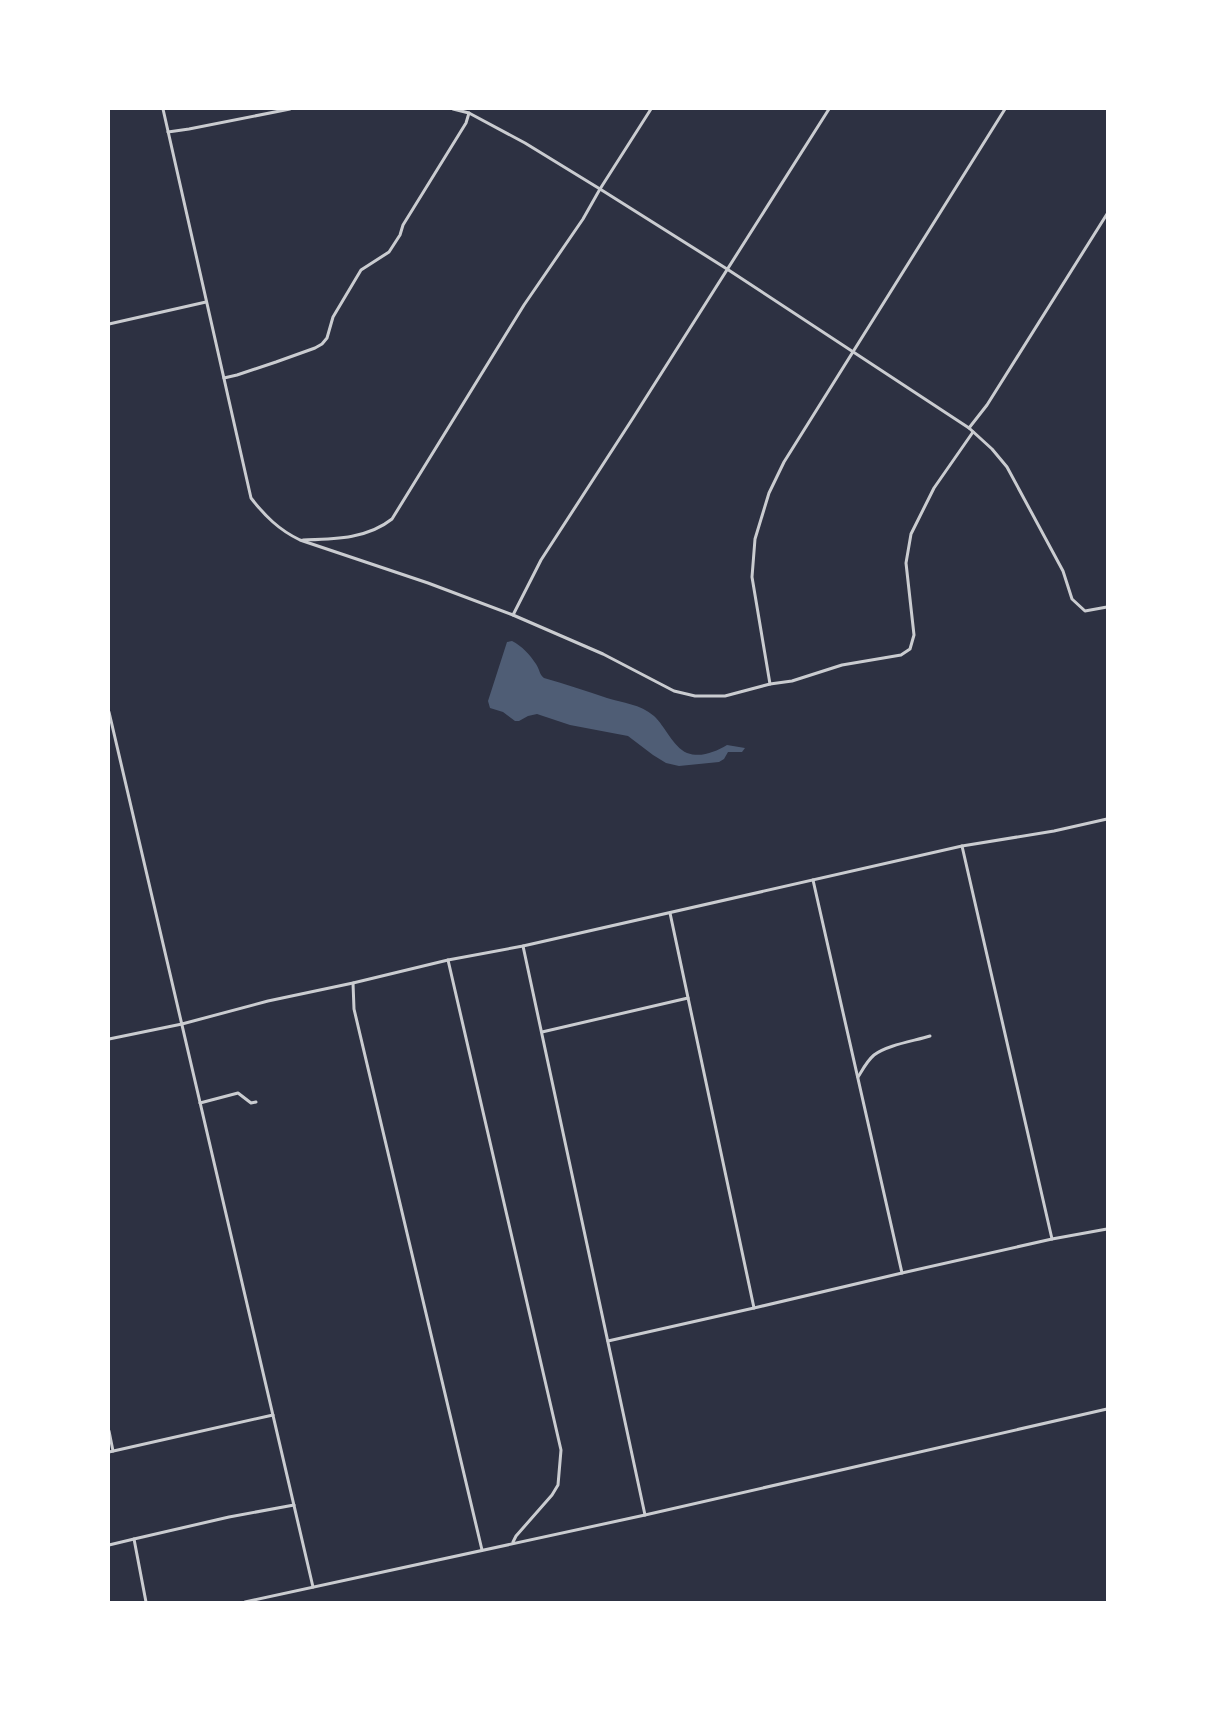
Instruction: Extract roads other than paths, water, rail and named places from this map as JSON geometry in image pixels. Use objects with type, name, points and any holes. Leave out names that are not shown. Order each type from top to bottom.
[{"type":"street","points":[[163,109],[251,498],[272,522],[300,540],[428,583],[513,615],[603,654],[674,691],[695,696],[725,696],[770,684],[792,681],[842,665],[901,655],[910,649],[914,635],[906,563],[911,534],[934,488],[973,432]]},
{"type":"street","points":[[168,132],[290,109]]},
{"type":"street","points":[[453,109],[469,113],[525,143],[600,189],[854,351],[969,428],[992,449],[1012,474],[1063,571],[1072,599],[1085,611],[1107,607]]},
{"type":"street","points":[[300,540],[354,536],[374,531],[392,519],[524,305],[583,219],[651,109]]},
{"type":"street","points":[[513,615],[541,560],[829,109]]},
{"type":"street","points":[[770,684],[752,577],[755,539],[768,493],[784,462],[1005,109]]},
{"type":"street","points":[[224,378],[276,362],[322,344],[327,338],[333,317],[361,270],[389,252],[395,244],[400,235],[402,225],[466,123],[469,113]]},
{"type":"street","points":[[969,428],[987,406],[1107,214]]},
{"type":"street","points":[[109,324],[206,302]]},
{"type":"street","points":[[109,712],[313,1587]]},
{"type":"street","points":[[109,1039],[182,1024],[268,1001],[448,960],[523,946],[962,846],[1054,831],[1107,819]]},
{"type":"street","points":[[962,846],[1052,1239]]},
{"type":"street","points":[[813,880],[902,1273]]},
{"type":"street","points":[[670,913],[754,1308]]},
{"type":"street","points":[[523,946],[645,1514]]},
{"type":"street","points":[[448,960],[561,1450],[558,1485],[513,1542]]},
{"type":"street","points":[[353,983],[354,1009],[482,1550]]},
{"type":"street","points":[[542,1032],[688,998]]},
{"type":"street","points":[[858,1078],[865,1066],[876,1054],[889,1048],[930,1036]]},
{"type":"street","points":[[200,1103],[238,1093],[251,1103],[256,1102]]},
{"type":"street","points":[[608,1341],[1052,1239],[1107,1229]]},
{"type":"street","points":[[246,1602],[1107,1409]]},
{"type":"street","points":[[109,1431],[111,1452],[273,1415]]},
{"type":"street","points":[[109,1545],[229,1517],[294,1505]]},
{"type":"street","points":[[134,1538],[146,1602]]},
{"type":"water","points":[[512,641],[528,654],[544,678],[631,704],[649,712],[658,720],[677,746],[687,753],[697,755],[708,754],[727,745],[745,748],[742,752],[728,752],[724,759],[719,762],[679,766],[666,763],[628,736],[570,725],[537,714],[515,721],[503,712],[490,708],[488,701],[507,642]]}]
